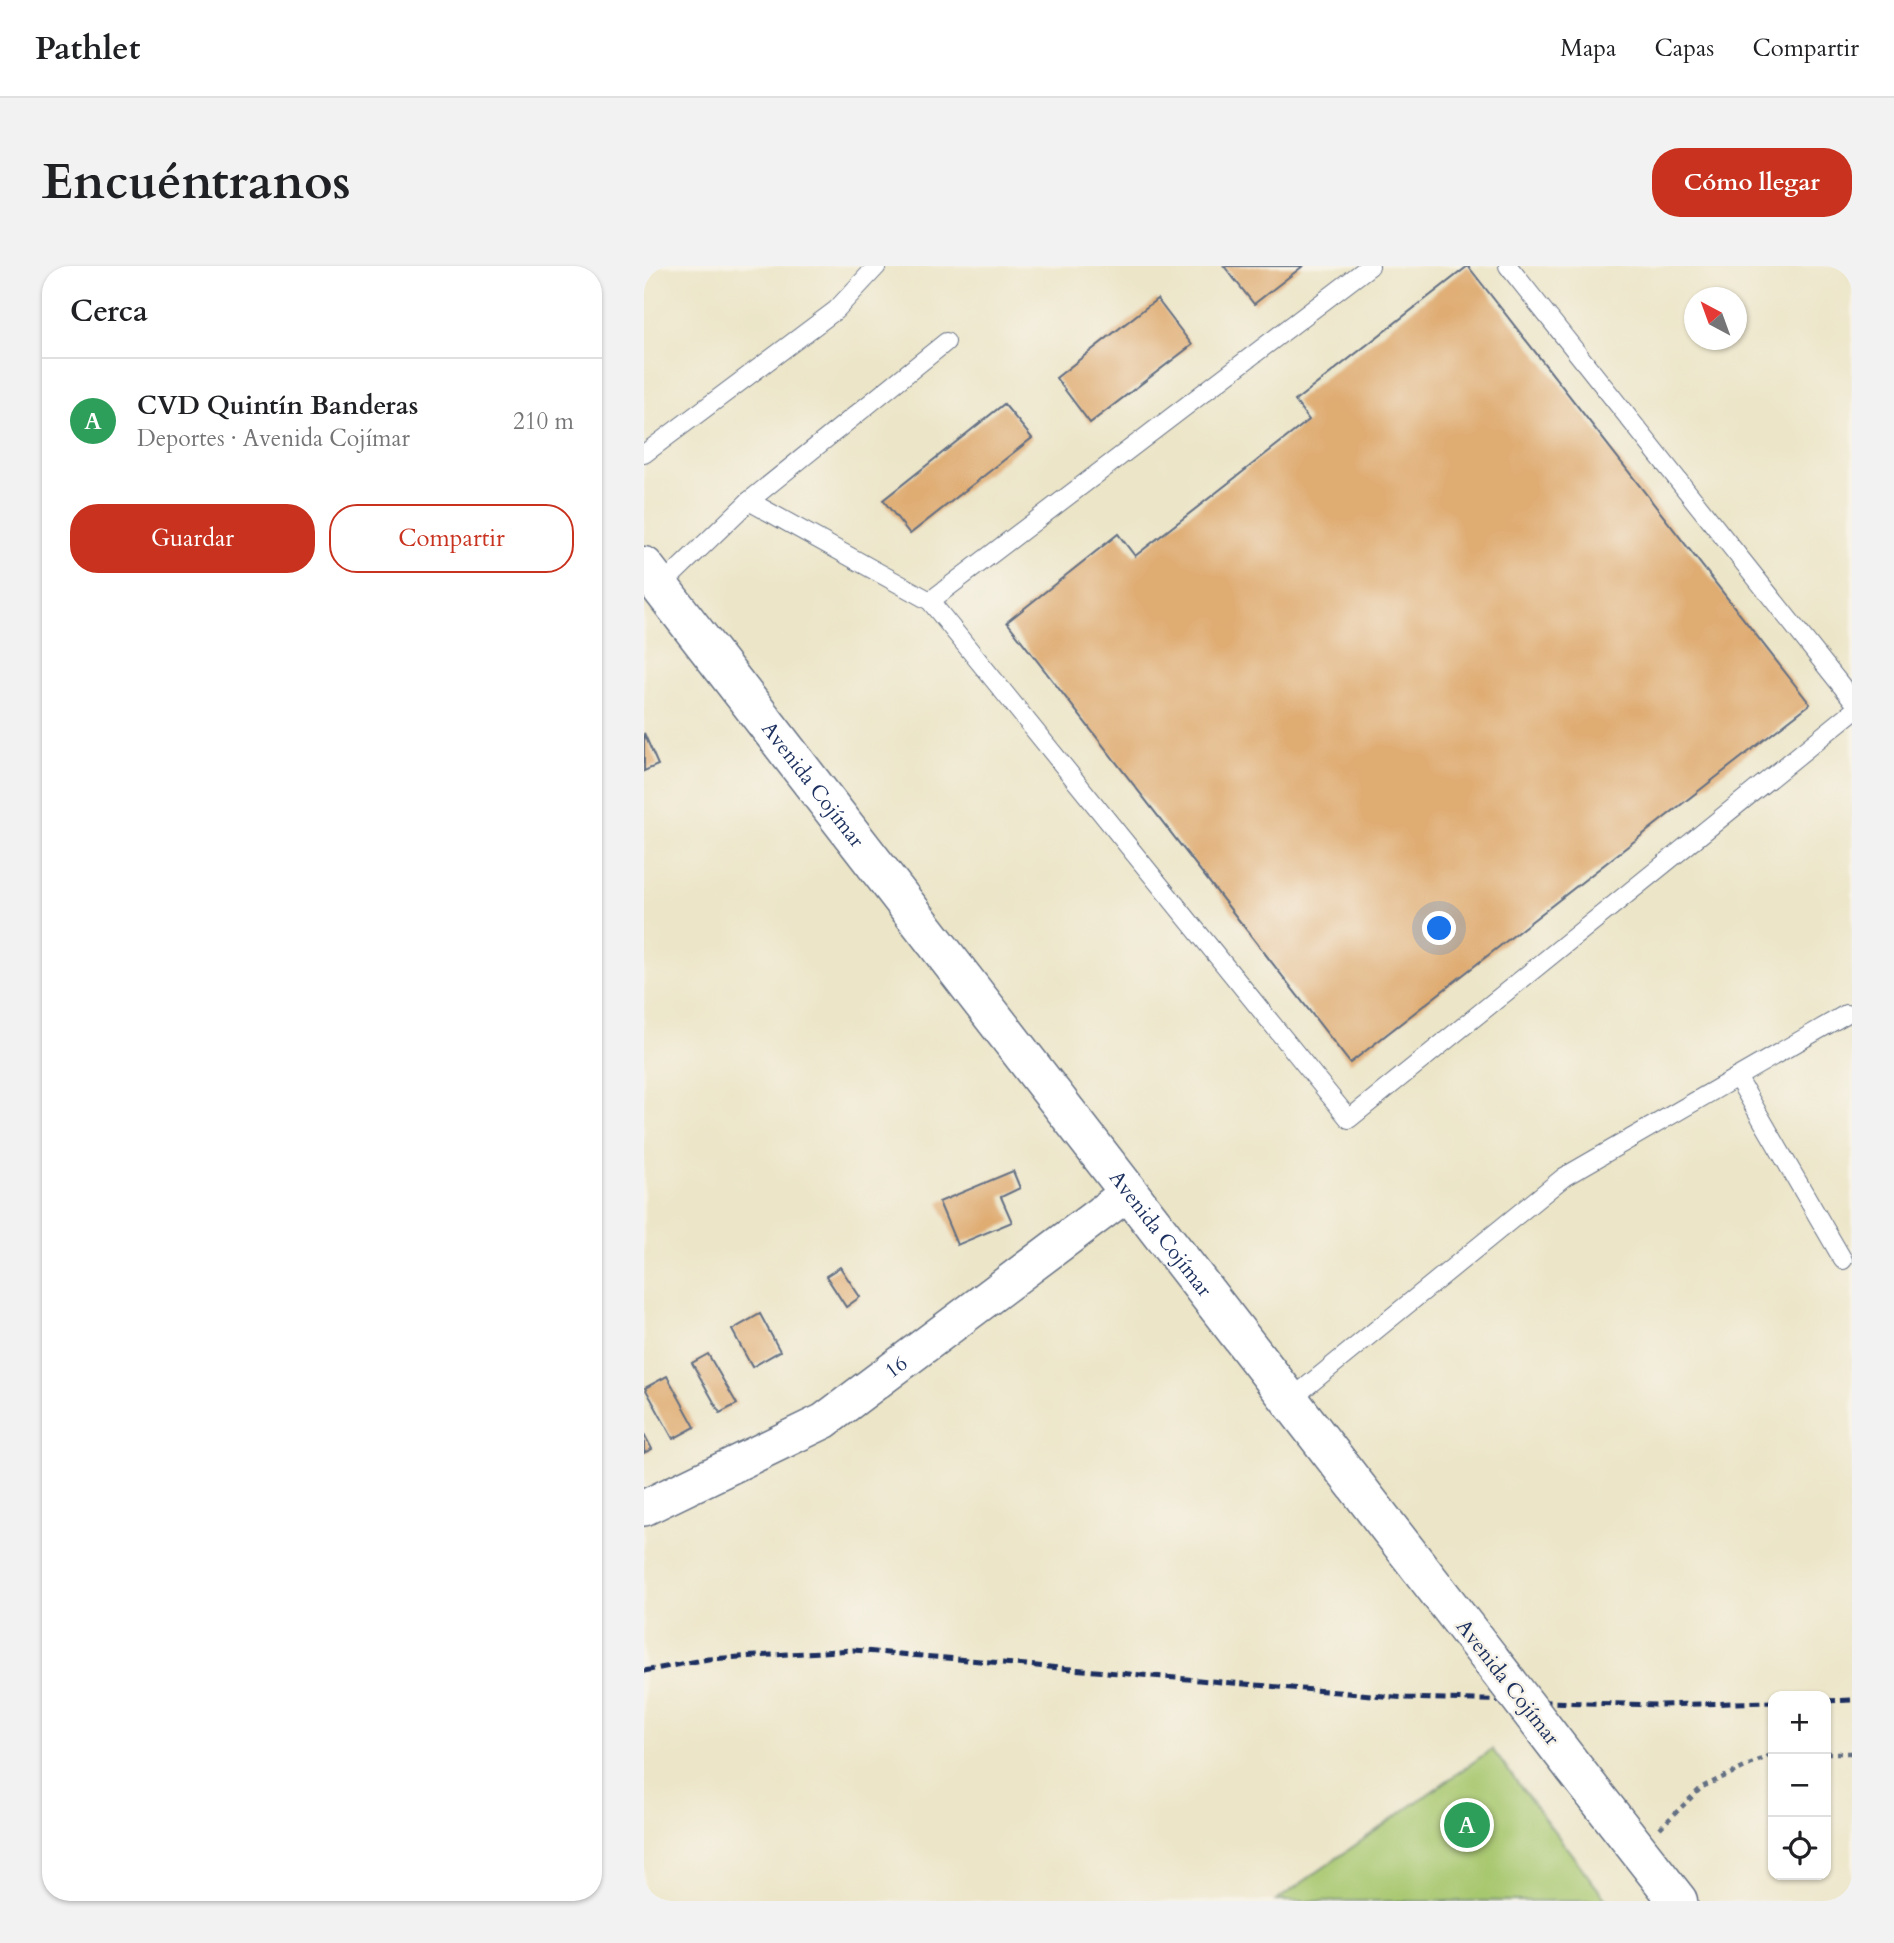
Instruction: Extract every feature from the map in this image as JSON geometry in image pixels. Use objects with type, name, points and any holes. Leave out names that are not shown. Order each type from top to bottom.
[{"type":"main road","name":"Avenida Cojímar","points":[[652,576],[1678,1901]]},
{"type":"street","name":"16","points":[[644,1508],[824,1421],[1129,1192]]},
{"type":"lane","points":[[644,454],[836,310],[877,266]]},
{"type":"lane","points":[[930,601],[1370,266]]},
{"type":"lane","points":[[1508,266],[1852,699]]},
{"type":"lane","points":[[652,576],[946,342]]},
{"type":"lane","points":[[749,501],[930,601],[1349,1119],[1852,712]]},
{"type":"lane","points":[[1290,1400],[1564,1177],[1846,1014]]},
{"type":"lane","points":[[1737,1077],[1843,1260]]},
{"type":"path","points":[[1831,1753],[1852,1752]]},
{"type":"path","points":[[1650,1866],[1657,1830],[1702,1787],[1768,1754]]},
{"type":"green space","points":[[1492,1749],[1607,1901],[1276,1901]]},
{"type":"building","points":[[1224,266],[1303,266],[1254,304]]},
{"type":"building","points":[[1468,266],[1810,704],[1350,1063],[1007,622],[1118,534],[1135,556],[1309,420],[1295,401]]},
{"type":"building","points":[[1157,299],[1192,345],[1090,423],[1056,378]]},
{"type":"building","points":[[1004,404],[1032,438],[910,534],[883,500]]},
{"type":"building","points":[[644,733],[658,765],[644,771]]},
{"type":"building","points":[[1013,1171],[1020,1188],[1001,1197],[1012,1222],[957,1245],[939,1202]]},
{"type":"building","points":[[840,1267],[860,1297],[846,1307],[826,1276]]},
{"type":"building","points":[[760,1314],[780,1351],[752,1367],[732,1330]]},
{"type":"building","points":[[708,1354],[737,1404],[720,1413],[692,1363]]},
{"type":"building","points":[[667,1376],[695,1427],[673,1439],[645,1388]]},
{"type":"building","points":[[644,1434],[652,1449],[644,1453]]},
{"type":"railway","points":[[644,1671],[708,1659],[853,1650],[1406,1698],[1659,1705],[1768,1702]]},
{"type":"railway","points":[[1831,1701],[1852,1700]]},
{"type":"place","name":"CVD Quintín Banderas","points":[[1467,1825]]}]
